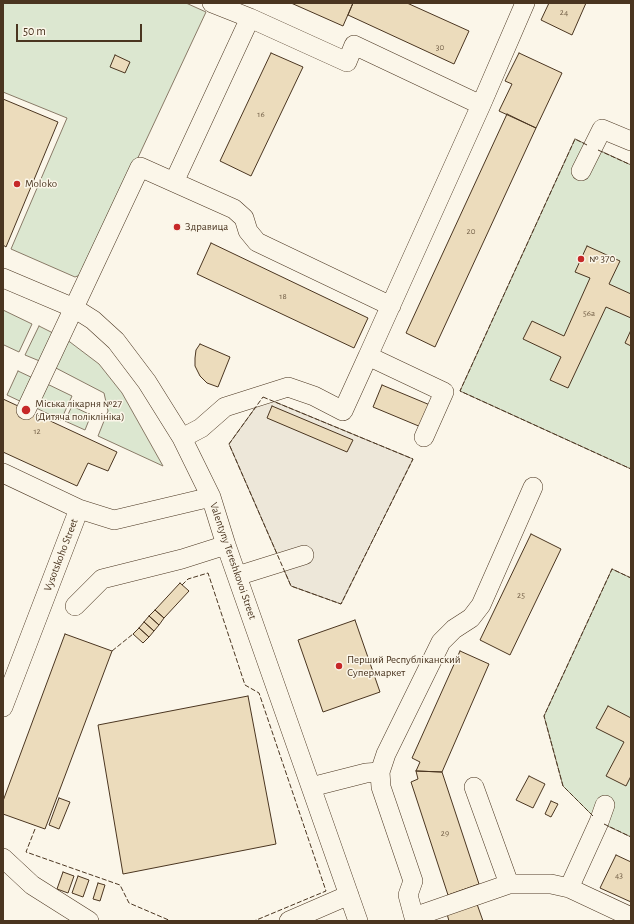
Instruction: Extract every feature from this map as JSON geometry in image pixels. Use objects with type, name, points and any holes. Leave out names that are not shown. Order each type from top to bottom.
[{"type":"street","points":[[212,3],[250,18],[348,62],[354,45],[481,105]]},
{"type":"street","points":[[182,438],[201,428],[225,407],[288,387],[314,396],[343,411],[481,105],[525,3]]},
{"type":"street","points":[[174,182],[250,18]]},
{"type":"street","points":[[581,171],[602,129],[631,142]]},
{"type":"street","points":[[26,410],[140,167],[234,209],[244,218],[248,231],[257,242],[391,306]]},
{"type":"street","name":"Valentyny Tereshkovoi Street","points":[[3,278],[74,308],[93,320],[116,340],[147,382],[182,438],[211,497],[226,545],[358,921]]},
{"type":"street","points":[[368,356],[444,392],[424,437]]},
{"type":"street","points":[[3,473],[79,509]]},
{"type":"street","points":[[533,488],[481,605],[471,618],[454,629],[441,642],[386,754],[380,772],[381,787],[413,881],[408,895],[415,919],[509,884],[551,884],[569,888],[631,917]]},
{"type":"street","name":"Vysotskoho Street","points":[[3,707],[79,509],[114,520],[211,497]]},
{"type":"street","points":[[75,606],[102,579],[182,560],[226,545]]},
{"type":"street","points":[[237,576],[304,555]]},
{"type":"street","points":[[311,787],[366,773],[380,772]]},
{"type":"street","points":[[474,787],[509,884]]},
{"type":"street","points":[[569,888],[599,822],[605,805]]},
{"type":"street","points":[[3,858],[32,885],[89,921]]},
{"type":"street","points":[[289,921],[348,895]]},
{"type":"green space","points":[[3,3],[186,3],[206,12],[85,271],[75,277],[11,249],[67,118],[3,92]]},
{"type":"green space","points":[[575,139],[631,165],[631,469],[460,391]]},
{"type":"green space","points":[[3,310],[32,324],[19,352],[3,345]]},
{"type":"green space","points":[[39,326],[55,334],[42,362],[25,355]]},
{"type":"green space","points":[[66,339],[99,364],[122,393],[163,466],[98,436],[108,411],[104,393],[54,367]]},
{"type":"green space","points":[[18,371],[35,379],[24,403],[7,395]]},
{"type":"green space","points":[[41,381],[72,396],[61,420],[30,405]]},
{"type":"green space","points":[[72,406],[91,415],[85,430],[65,421]]},
{"type":"green space","points":[[612,569],[631,578],[631,837],[599,822],[563,786],[544,716]]},
{"type":"shaded area","points":[[263,397],[413,459],[341,604],[291,586],[229,444]]},
{"type":"building","points":[[291,3],[353,3],[343,26]]},
{"type":"building","points":[[353,3],[407,3],[469,31],[454,64],[348,15]]},
{"type":"building","points":[[549,3],[586,3],[572,35],[541,20]]},
{"type":"building","points":[[271,53],[303,67],[251,176],[220,161]]},
{"type":"building","points":[[519,53],[562,73],[536,128],[499,111],[512,84],[505,81]]},
{"type":"building","points":[[115,55],[130,62],[125,73],[110,67]]},
{"type":"building","name":"Moloko","points":[[3,99],[58,122],[6,247],[3,245]]},
{"type":"building","points":[[507,114],[536,128],[435,347],[406,333]]},
{"type":"building","points":[[211,243],[368,318],[354,348],[197,274]]},
{"type":"building","points":[[587,246],[620,261],[609,284],[631,294],[631,318],[606,307],[568,388],[550,380],[561,357],[523,339],[532,321],[564,336],[590,278],[575,272]]},
{"type":"building","points":[[631,330],[631,346],[625,343]]},
{"type":"building","points":[[200,344],[230,357],[218,387],[207,383],[200,376],[195,366],[196,350]]},
{"type":"building","points":[[382,385],[430,405],[421,427],[373,407]]},
{"type":"building","points":[[3,399],[117,452],[108,471],[88,463],[77,486],[3,452]]},
{"type":"building","points":[[272,406],[353,440],[347,452],[267,418]]},
{"type":"building","points":[[531,534],[561,549],[510,655],[480,640]]},
{"type":"building","points":[[180,583],[189,591],[164,618],[155,610]]},
{"type":"building","points":[[155,610],[164,618],[159,625],[149,616]]},
{"type":"building","points":[[149,616],[159,625],[154,631],[144,622]]},
{"type":"building","name":"Перший Республiканский Супермаркет","points":[[355,620],[380,692],[323,712],[298,640]]},
{"type":"building","points":[[144,622],[154,631],[149,637],[139,628]]},
{"type":"building","points":[[139,628],[149,637],[143,643],[133,634]]},
{"type":"building","points":[[65,634],[112,651],[45,829],[3,814],[3,801]]},
{"type":"building","points":[[460,651],[489,664],[442,772],[416,771],[420,762],[412,758]]},
{"type":"building","points":[[248,696],[276,844],[123,874],[98,725]]},
{"type":"building","points":[[608,706],[631,718],[631,776],[626,786],[606,776],[624,742],[596,728]]},
{"type":"building","points":[[416,771],[442,772],[479,884],[448,895],[411,782],[418,779]]},
{"type":"building","points":[[529,776],[545,784],[533,808],[516,800]]},
{"type":"building","points":[[59,798],[70,802],[59,829],[49,825]]},
{"type":"building","points":[[551,801],[558,804],[551,817],[545,814]]},
{"type":"building","points":[[616,855],[631,862],[631,902],[600,888]]},
{"type":"building","points":[[63,872],[74,876],[68,893],[57,889]]},
{"type":"building","points":[[78,876],[89,880],[83,897],[72,893]]},
{"type":"building","points":[[98,883],[105,885],[100,901],[93,899]]},
{"type":"building","points":[[477,904],[483,921],[449,921],[447,914]]},
{"type":"fence","points":[[587,145],[575,139],[460,391],[631,469]]},
{"type":"fence","points":[[598,150],[631,165]]},
{"type":"fence","points":[[263,397],[413,459],[341,604],[291,586],[229,444],[263,397]]},
{"type":"fence","points":[[593,816],[563,786],[544,716],[612,569],[631,578]]},
{"type":"fence","points":[[182,585],[188,579],[208,573],[245,685],[259,693],[326,891],[254,921]]},
{"type":"fence","points":[[112,651],[133,634]]},
{"type":"fence","points":[[604,824],[631,837]]},
{"type":"fence","points":[[35,829],[26,852],[120,885],[129,903],[171,921]]},
{"type":"place","name":"Moloko","points":[[17,184]]},
{"type":"place","name":"Здравица","points":[[177,227]]},
{"type":"place","name":"№ 370","points":[[581,259]]},
{"type":"place","name":"Міська лікарня №27 (Дитяча поліклініка)","points":[[26,410]]},
{"type":"place","name":"Перший Республiканский Супермаркет","points":[[339,666]]}]
